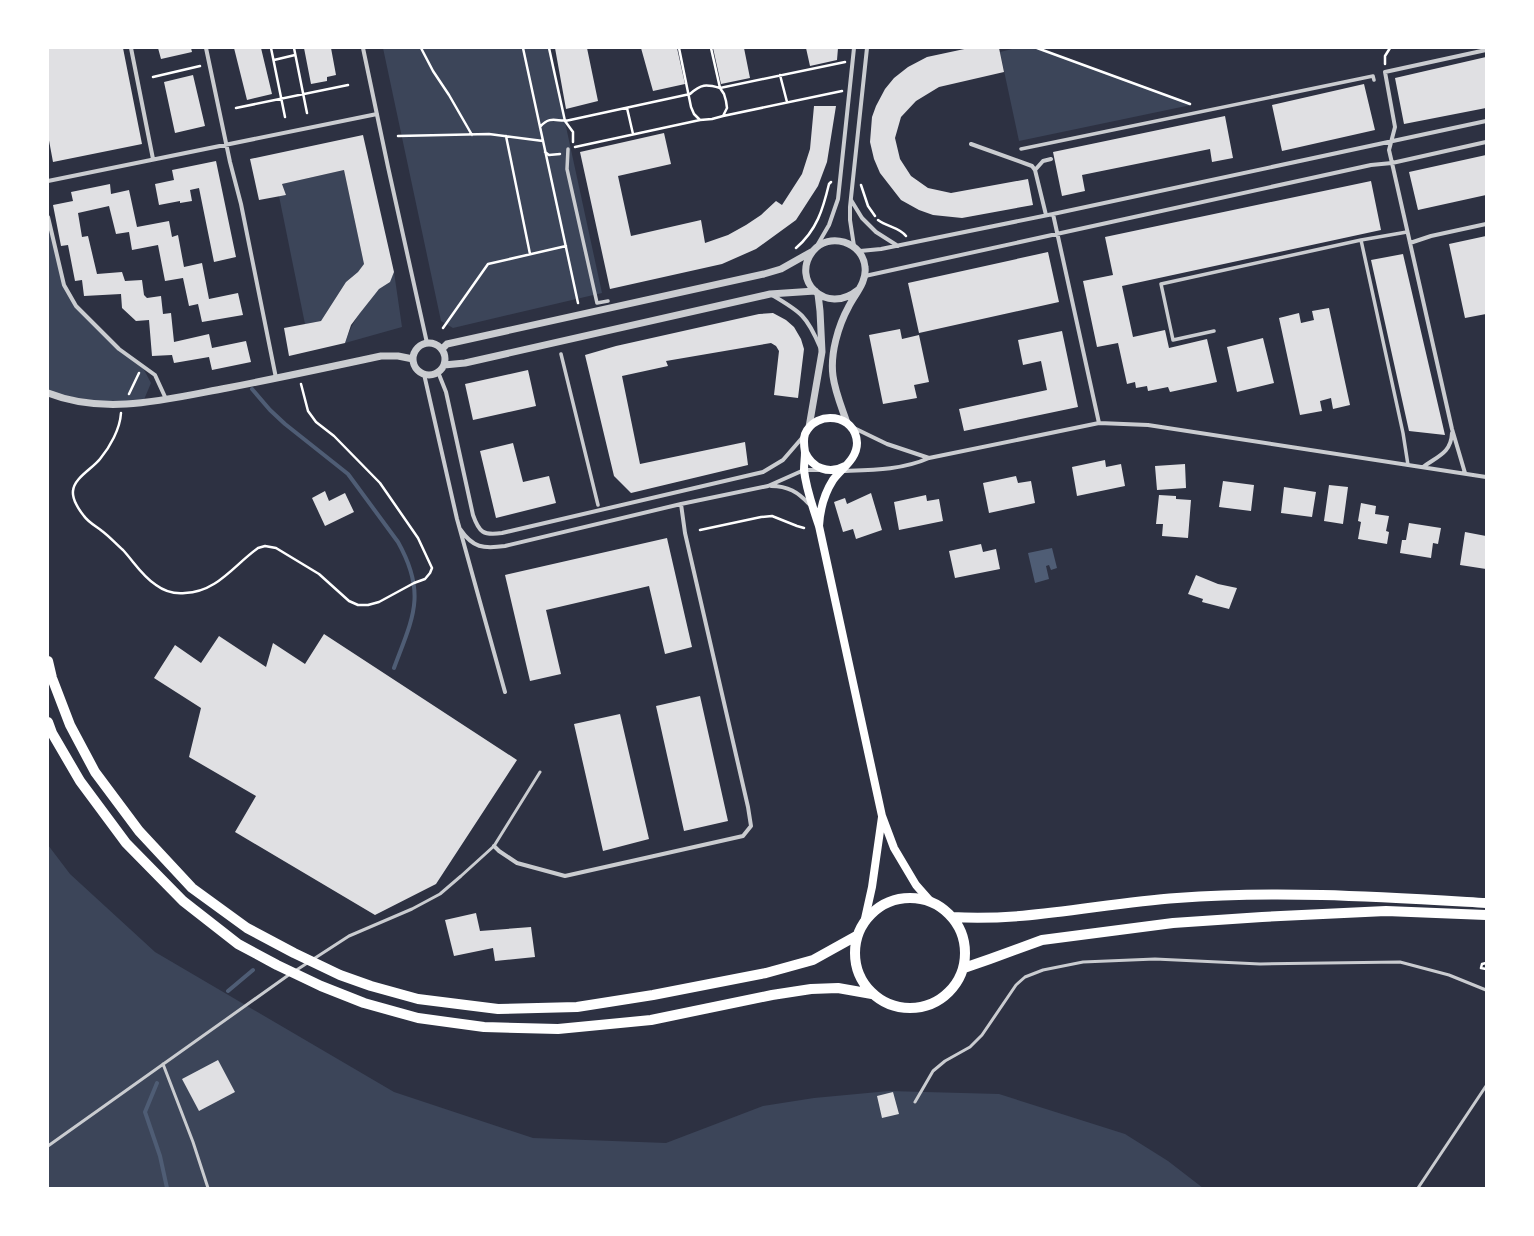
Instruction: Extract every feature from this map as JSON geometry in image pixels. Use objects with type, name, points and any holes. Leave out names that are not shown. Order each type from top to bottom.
[{"type":"main road","points":[[828,417],[840,419],[849,425],[855,434],[856,446],[853,458],[847,464],[832,470],[812,463],[805,451],[803,443],[809,427],[816,421],[828,417]]},
{"type":"main road","points":[[805,451],[804,470],[812,508],[819,526],[882,816],[894,848],[916,885],[931,902]]},
{"type":"main road","points":[[819,526],[822,502],[827,491],[832,470]]},
{"type":"main road","points":[[48,661],[52,678],[70,725],[95,772],[139,831],[192,888],[247,928],[294,954],[340,975],[371,986],[425,1000],[498,1009],[576,1007],[653,996],[766,973],[813,960],[858,935]]},
{"type":"main road","points":[[48,722],[52,733],[80,781],[126,843],[183,901],[238,944],[277,965],[320,986],[364,1003],[418,1018],[484,1027],[551,1029],[651,1020],[772,995],[811,989],[838,988],[872,994],[888,1004],[906,1008],[925,1007],[942,998],[956,985],[964,968],[966,950],[961,932],[952,917],[942,908],[931,902],[912,898],[894,901],[877,910],[864,923]]},
{"type":"main road","points":[[872,994],[860,976],[855,956],[858,935],[864,923],[872,887],[882,816]]},
{"type":"main road","points":[[952,917],[999,918],[1176,898],[1261,893],[1385,897],[1486,903]]},
{"type":"main road","points":[[964,968],[1042,940],[1173,923],[1386,911],[1486,915]]},
{"type":"street","points":[[131,48],[153,159]]},
{"type":"street","points":[[206,48],[241,204],[276,378]]},
{"type":"street","points":[[363,48],[427,343]]},
{"type":"street","points":[[854,48],[838,199],[830,225],[808,258],[806,272],[810,284],[816,292],[826,298],[834,300],[843,299],[851,296],[858,290]]},
{"type":"street","points":[[867,48],[850,220],[857,249],[864,260],[865,276],[848,306],[838,334],[832,368],[834,384],[849,425],[887,444],[929,458]]},
{"type":"street","points":[[1465,473],[1452,429],[1389,150],[1395,127],[1385,72],[1486,50]]},
{"type":"street","points":[[1021,149],[1373,76],[1374,80]]},
{"type":"street","points":[[48,181],[377,114]]},
{"type":"street","points":[[442,349],[447,344],[764,274],[781,269],[823,243],[831,241],[840,241],[857,249],[881,250],[1486,121]]},
{"type":"street","points":[[865,276],[1363,167],[1392,163],[1486,142]]},
{"type":"street","points":[[971,144],[1032,166],[1035,170],[1046,215]]},
{"type":"street","points":[[568,149],[568,176],[597,302],[608,300]]},
{"type":"street","points":[[1035,170],[1043,161],[1051,159]]},
{"type":"street","points":[[851,200],[862,218],[876,232],[898,246]]},
{"type":"street","points":[[1053,214],[1099,423]]},
{"type":"street","points":[[48,217],[64,285],[76,306],[119,349],[142,366],[156,374],[166,399]]},
{"type":"street","points":[[1410,243],[1431,236],[1486,224]]},
{"type":"street","points":[[1214,331],[1173,340],[1161,284],[1361,240],[1407,232]]},
{"type":"street","points":[[1361,240],[1408,465]]},
{"type":"street","points":[[444,365],[465,363],[770,294],[816,292]]},
{"type":"street","points":[[809,427],[822,352],[816,292]]},
{"type":"street","points":[[770,294],[793,307],[806,319],[822,352]]},
{"type":"street","points":[[423,344],[435,344],[442,349],[445,357],[444,365],[438,372],[424,374],[417,370],[413,359],[416,350],[423,344]]},
{"type":"street","points":[[561,354],[598,505]]},
{"type":"street","points":[[48,393],[62,399],[91,404],[122,405],[166,399],[381,356],[398,356],[413,359]]},
{"type":"street","points":[[438,372],[446,392],[473,515],[481,532],[488,534],[502,533],[763,472],[783,460],[805,435]]},
{"type":"street","points":[[424,374],[460,529],[504,692]]},
{"type":"street","points":[[768,486],[804,470],[881,470],[918,463],[929,458],[1099,423],[1148,425],[1486,477]]},
{"type":"street","points":[[1423,467],[1448,449],[1451,442],[1452,429]]},
{"type":"street","points":[[460,529],[466,538],[477,546],[488,548],[505,546],[681,504],[768,486],[779,486],[795,491],[812,508]]},
{"type":"street","points":[[494,846],[518,863],[565,876],[743,836],[751,826],[748,807],[686,540],[681,504]]},
{"type":"lane","points":[[48,1146],[325,950],[349,936],[440,894],[494,846],[540,772]]},
{"type":"lane","points":[[915,1102],[933,1071],[946,1061],[970,1047],[982,1035],[1016,985],[1025,977],[1043,970],[1084,962],[1155,959],[1260,964],[1400,962],[1449,975],[1486,990]]},
{"type":"lane","points":[[162,1064],[193,1142],[208,1188]]},
{"type":"lane","points":[[1418,1188],[1486,1086]]},
{"type":"path","points":[[271,48],[285,117]]},
{"type":"path","points":[[294,48],[307,113]]},
{"type":"path","points":[[421,48],[433,71],[472,135]]},
{"type":"path","points":[[523,48],[578,303]]},
{"type":"path","points":[[545,152],[549,155],[555,155],[565,152],[573,143],[573,132],[565,121],[549,48]]},
{"type":"path","points":[[679,48],[694,114],[700,120]]},
{"type":"path","points":[[711,48],[720,88],[724,94],[727,108],[723,116]]},
{"type":"path","points":[[1037,48],[1207,110]]},
{"type":"path","points":[[1385,72],[1385,56],[1390,48]]},
{"type":"path","points":[[274,60],[295,55]]},
{"type":"path","points":[[540,127],[550,120],[555,119],[565,121],[690,94],[696,88],[704,85],[720,88],[853,61]]},
{"type":"path","points":[[154,77],[200,66]]},
{"type":"path","points":[[780,75],[787,102]]},
{"type":"path","points":[[236,108],[348,85]]},
{"type":"path","points":[[568,149],[850,89]]},
{"type":"path","points":[[627,108],[633,134]]},
{"type":"path","points":[[398,136],[489,134],[543,141]]},
{"type":"path","points":[[506,136],[530,254]]},
{"type":"path","points":[[443,328],[488,264],[566,246]]},
{"type":"path","points":[[142,366],[132,390],[122,405],[121,421],[114,436],[101,459],[74,486],[72,493],[84,517],[124,551],[146,578],[157,587],[171,592],[185,594],[200,591],[210,587],[222,579],[258,548],[265,546],[276,548],[319,574],[350,601],[358,605],[368,605],[379,602],[414,583],[425,579],[430,574],[432,568],[418,538],[380,483],[334,436],[316,422],[308,411],[300,381],[292,383],[290,375]]},
{"type":"path","points":[[700,530],[772,516],[804,528]]},
{"type":"path","points":[[1486,963],[1482,964],[1481,968],[1486,969]]},
{"type":"shaded area","points":[[383,48],[549,48],[602,293],[453,328],[441,321]]},
{"type":"shaded area","points":[[1016,48],[1037,48],[1191,105],[1019,141],[1000,52]]},
{"type":"shaded area","points":[[344,170],[364,264],[358,272],[346,282],[321,321],[305,324],[279,196],[286,195],[282,184]]},
{"type":"shaded area","points":[[48,217],[64,285],[76,306],[119,349],[142,366],[151,383],[143,402],[122,405],[48,393]]},
{"type":"shaded area","points":[[394,272],[402,327],[345,343],[351,328],[363,308],[378,290],[388,281]]},
{"type":"shaded area","points":[[1052,548],[1057,568],[1051,570],[1049,565],[1046,566],[1049,579],[1035,583],[1028,553]]},
{"type":"shaded area","points":[[48,845],[70,874],[155,952],[394,1092],[533,1138],[666,1143],[763,1106],[814,1098],[889,1091],[999,1094],[1125,1134],[1168,1161],[1203,1188],[48,1188]]},
{"type":"building","points":[[123,48],[142,144],[53,162],[48,135],[48,49]]},
{"type":"building","points":[[158,48],[191,48],[192,52],[161,59]]},
{"type":"building","points":[[234,48],[261,48],[272,94],[247,100]]},
{"type":"building","points":[[304,48],[331,48],[336,75],[327,77],[327,81],[311,84]]},
{"type":"building","points":[[555,48],[587,48],[598,101],[566,109]]},
{"type":"building","points":[[641,48],[677,48],[685,84],[653,91]]},
{"type":"building","points":[[713,48],[744,48],[750,78],[721,84]]},
{"type":"building","points":[[806,48],[838,48],[837,60],[810,66]]},
{"type":"building","points":[[969,48],[999,48],[1004,72],[939,87],[916,101],[901,117],[895,138],[900,159],[911,176],[928,188],[951,193],[1028,179],[1033,205],[962,218],[933,215],[919,210],[901,200],[880,173],[874,159],[870,142],[872,117],[885,89],[894,78],[908,67],[927,57]]},
{"type":"building","points":[[1486,57],[1486,108],[1404,124],[1395,78]]},
{"type":"building","points":[[193,75],[205,126],[175,133],[164,82]]},
{"type":"building","points":[[1364,84],[1375,130],[1282,151],[1272,105]]},
{"type":"building","points":[[814,106],[836,106],[827,162],[818,186],[796,220],[756,249],[722,264],[610,289],[580,152],[664,133],[671,164],[618,176],[631,236],[701,220],[705,243],[728,235],[746,225],[761,215],[776,201],[782,205],[802,174],[810,149]]},
{"type":"building","points":[[1225,116],[1233,158],[1212,162],[1210,149],[1082,175],[1085,191],[1062,196],[1053,152]]},
{"type":"building","points":[[363,135],[394,272],[390,282],[379,289],[351,325],[345,343],[289,356],[284,328],[321,321],[346,282],[358,272],[364,264],[344,170],[282,184],[286,195],[259,200],[250,159]]},
{"type":"building","points":[[1486,155],[1486,195],[1418,210],[1409,172]]},
{"type":"building","points":[[216,161],[236,257],[214,262],[199,188],[190,190],[192,201],[180,203],[180,201],[159,205],[155,184],[174,180],[172,170]]},
{"type":"building","points":[[1371,181],[1381,230],[1122,286],[1133,337],[1165,330],[1169,348],[1207,339],[1217,382],[1170,392],[1168,387],[1148,391],[1147,386],[1136,388],[1135,382],[1127,384],[1118,343],[1097,347],[1083,281],[1113,275],[1105,237]]},
{"type":"building","points":[[110,184],[111,194],[129,190],[137,227],[169,221],[172,237],[178,235],[184,267],[202,263],[209,299],[238,293],[243,315],[202,322],[198,304],[189,306],[183,278],[165,281],[158,245],[132,250],[129,232],[116,234],[109,206],[78,213],[82,237],[88,236],[97,274],[122,272],[125,281],[142,280],[144,295],[147,298],[161,296],[163,314],[171,313],[174,342],[209,334],[212,348],[246,341],[251,362],[212,370],[209,357],[174,363],[172,355],[152,356],[149,320],[136,321],[122,308],[121,294],[84,296],[82,280],[75,281],[68,245],[61,246],[53,205],[73,201],[71,192]]},
{"type":"building","points":[[1486,236],[1486,314],[1465,318],[1449,244]]},
{"type":"building","points":[[1048,252],[1059,302],[919,333],[908,283]]},
{"type":"building","points":[[1403,254],[1445,435],[1409,431],[1371,260]]},
{"type":"building","points":[[1329,308],[1350,405],[1333,409],[1331,398],[1320,401],[1322,411],[1300,415],[1279,318],[1299,313],[1301,323],[1314,320],[1312,311]]},
{"type":"building","points":[[773,313],[786,320],[794,327],[801,339],[804,349],[798,398],[774,395],[779,351],[776,346],[771,343],[666,361],[668,366],[622,376],[640,464],[745,442],[748,465],[631,493],[614,476],[585,355],[616,346],[759,314]]},
{"type":"building","points":[[900,329],[902,339],[919,335],[929,382],[914,385],[917,398],[883,404],[869,335]]},
{"type":"building","points":[[1062,331],[1078,407],[964,431],[959,409],[1047,390],[1041,361],[1023,365],[1018,340]]},
{"type":"building","points":[[1263,338],[1274,383],[1237,392],[1227,347]]},
{"type":"building","points":[[528,370],[536,406],[473,420],[465,384]]},
{"type":"building","points":[[513,443],[523,482],[549,476],[556,503],[496,518],[480,451]]},
{"type":"building","points":[[1105,460],[1106,467],[1121,464],[1125,486],[1077,496],[1072,467]]},
{"type":"building","points":[[1185,464],[1186,488],[1157,490],[1155,466]]},
{"type":"building","points":[[1016,476],[1018,483],[1031,481],[1035,503],[989,513],[983,483]]},
{"type":"building","points":[[1223,481],[1254,485],[1251,511],[1219,507]]},
{"type":"building","points":[[1329,485],[1348,487],[1343,524],[1324,521]]},
{"type":"building","points":[[1284,487],[1316,492],[1312,517],[1281,513]]},
{"type":"building","points":[[325,491],[329,501],[345,493],[354,512],[325,526],[312,498]]},
{"type":"building","points":[[871,493],[882,530],[856,539],[853,529],[843,532],[834,502],[845,498],[847,504]]},
{"type":"building","points":[[926,495],[927,501],[939,499],[943,521],[899,530],[894,502]]},
{"type":"building","points":[[1159,495],[1176,496],[1176,499],[1191,500],[1188,538],[1162,536],[1163,524],[1156,524]]},
{"type":"building","points":[[1361,503],[1376,506],[1375,514],[1389,516],[1386,531],[1389,532],[1387,544],[1358,539],[1361,522],[1358,521]]},
{"type":"building","points":[[1409,523],[1441,528],[1438,544],[1433,543],[1431,558],[1400,553],[1402,540],[1406,540]]},
{"type":"building","points":[[1465,532],[1486,536],[1486,569],[1460,565]]},
{"type":"building","points":[[667,538],[692,647],[665,654],[649,586],[546,610],[561,674],[530,681],[505,575]]},
{"type":"building","points":[[981,544],[983,552],[996,549],[1000,569],[955,578],[949,551]]},
{"type":"building","points":[[1196,575],[1218,584],[1237,588],[1229,609],[1202,602],[1203,599],[1188,594]]},
{"type":"building","points":[[324,634],[517,760],[436,884],[375,915],[235,832],[256,796],[189,757],[201,708],[154,678],[175,645],[201,663],[219,636],[266,667],[273,643],[305,664]]},
{"type":"building","points":[[700,696],[728,821],[684,831],[656,706]]},
{"type":"building","points":[[620,714],[649,839],[603,851],[574,724]]},
{"type":"building","points":[[476,913],[480,931],[531,927],[535,957],[495,961],[493,948],[454,956],[445,920]]},
{"type":"building","points":[[218,1060],[235,1092],[199,1111],[182,1079]]},
{"type":"building","points":[[893,1092],[899,1114],[882,1118],[877,1096]]},
{"type":"waterway","points":[[252,389],[270,410],[285,424],[348,474],[398,542],[407,560],[412,576],[414,605],[407,634],[394,668]]},
{"type":"waterway","points":[[228,991],[253,970]]},
{"type":"waterway","points":[[157,1083],[145,1112],[160,1156],[167,1188]]}]
